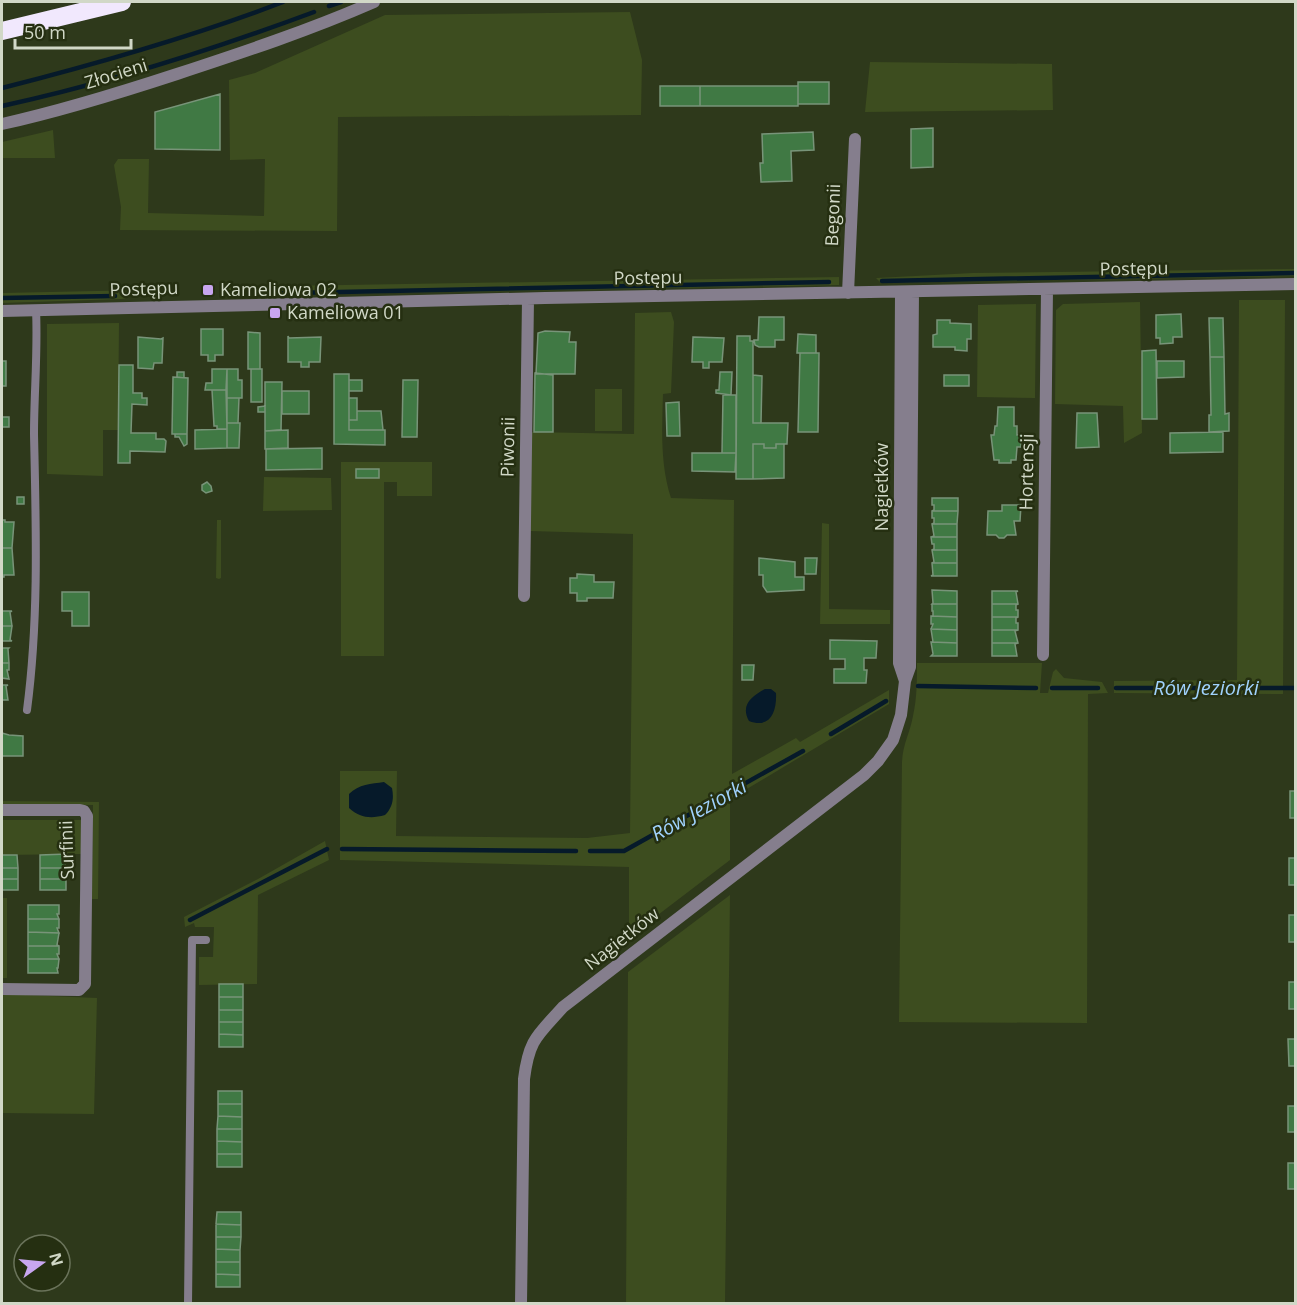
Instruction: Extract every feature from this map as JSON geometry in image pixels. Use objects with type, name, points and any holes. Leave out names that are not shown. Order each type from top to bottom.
[{"type":"highway","points":[[2,31],[123,2]]},
{"type":"street","name":"Złocieni","points":[[2,124],[200,67],[327,23],[374,2]]},
{"type":"street","name":"Begonii","points":[[848,293],[855,139]]},
{"type":"street","name":"Postępu","points":[[2,311],[1296,284]]},
{"type":"street","name":"Hortensji","points":[[1044,655],[1047,290]]},
{"type":"street","name":"Nagietków","points":[[521,1304],[524,1079],[526,1056],[534,1040],[563,1007],[864,775],[878,761],[893,740],[901,715],[905,681],[910,663],[907,292]]},
{"type":"street","name":"Piwonii","points":[[524,596],[528,299]]},
{"type":"street","name":"Surfinii","points":[[2,810],[80,810],[87,816],[86,982],[79,990],[2,989]]},
{"type":"lane","points":[[27,710],[32,669],[36,591],[34,426],[36,310]]},
{"type":"lane","points":[[188,1304],[192,940],[206,940]]},
{"type":"green space","points":[[630,12],[642,60],[641,115],[338,117],[337,231],[120,230],[121,207],[114,165],[118,159],[149,159],[148,213],[264,216],[265,159],[230,160],[229,80],[255,73],[385,15]]},
{"type":"green space","points":[[870,62],[1052,64],[1053,110],[865,112]]},
{"type":"green space","points":[[53,130],[55,158],[2,158],[2,142]]},
{"type":"green space","points":[[1296,269],[1295,276],[881,283],[876,278],[973,273]]},
{"type":"green space","points":[[839,277],[839,285],[226,296],[226,287]]},
{"type":"green space","points":[[143,290],[143,294],[122,299],[2,303],[2,293]]},
{"type":"green space","points":[[1239,300],[1285,300],[1283,694],[1114,693],[1114,681],[1237,680]]},
{"type":"green space","points":[[1140,302],[1142,433],[1124,443],[1123,406],[1055,404],[1056,310],[1063,304]]},
{"type":"green space","points":[[1036,304],[1035,398],[977,397],[978,305]]},
{"type":"green space","points":[[671,312],[674,322],[671,393],[663,394],[662,433],[663,459],[671,498],[734,500],[732,774],[796,738],[800,742],[889,690],[889,704],[730,799],[730,860],[629,937],[629,867],[340,860],[340,771],[397,771],[396,836],[587,838],[630,833],[633,534],[530,531],[531,432],[634,434],[635,313]]},
{"type":"green space","points":[[119,323],[118,430],[103,430],[103,476],[47,474],[47,324]]},
{"type":"green space","points":[[595,389],[622,389],[622,431],[595,431]]},
{"type":"green space","points":[[341,462],[432,462],[432,496],[397,496],[397,482],[384,482],[384,656],[341,656]]},
{"type":"green space","points":[[264,477],[331,478],[332,510],[263,511]]},
{"type":"green space","points":[[217,520],[221,520],[221,578],[219,579],[216,578]]},
{"type":"green space","points":[[822,523],[829,524],[829,609],[890,610],[890,624],[820,624]]},
{"type":"green space","points":[[917,663],[1042,663],[1040,693],[1048,693],[1053,672],[1056,669],[1064,678],[1102,682],[1108,693],[1088,694],[1087,1023],[899,1022],[902,762],[914,709]]},
{"type":"green space","points":[[2,801],[99,802],[98,899],[92,899],[93,805],[2,804]]},
{"type":"green space","points":[[2,820],[81,820],[81,854],[2,855]]},
{"type":"green space","points":[[325,841],[329,860],[258,895],[257,984],[199,985],[199,957],[213,957],[214,927],[195,927],[194,923],[185,927],[184,917]]},
{"type":"green space","points":[[730,895],[725,1303],[626,1303],[628,972]]},
{"type":"green space","points":[[2,898],[7,898],[7,978],[2,978]]},
{"type":"green space","points":[[2,994],[97,998],[94,1114],[2,1113]]},
{"type":"water","points":[[765,689],[771,689],[776,693],[775,707],[771,717],[762,723],[749,721],[746,710],[749,702]]},
{"type":"water","points":[[384,782],[392,788],[393,795],[391,806],[385,815],[366,817],[349,808],[349,794],[357,788]]},
{"type":"building","points":[[798,82],[829,82],[829,104],[798,104]]},
{"type":"building","points":[[660,86],[700,86],[700,106],[660,106]]},
{"type":"building","points":[[700,86],[798,86],[798,106],[700,106]]},
{"type":"building","points":[[220,94],[220,150],[155,149],[155,112]]},
{"type":"building","points":[[933,128],[933,167],[911,168],[911,129]]},
{"type":"building","points":[[813,132],[814,150],[791,151],[792,181],[761,182],[762,134]]},
{"type":"building","points":[[1181,314],[1182,337],[1173,337],[1173,343],[1160,344],[1160,338],[1156,338],[1156,315]]},
{"type":"building","points":[[759,317],[784,317],[784,340],[775,340],[775,347],[755,345],[754,340],[758,340]]},
{"type":"building","points":[[1209,318],[1223,318],[1224,357],[1210,357]]},
{"type":"building","points":[[937,320],[971,324],[971,339],[967,339],[967,351],[955,350],[955,347],[933,347],[933,335],[937,334]]},
{"type":"building","points":[[201,329],[223,329],[223,355],[215,355],[215,361],[208,361],[208,355],[201,355]]},
{"type":"building","points":[[248,332],[260,333],[260,369],[248,369]]},
{"type":"building","points":[[570,332],[569,342],[576,342],[575,374],[536,374],[538,333]]},
{"type":"building","points":[[798,334],[816,335],[816,353],[797,353]]},
{"type":"building","points":[[288,336],[289,338],[321,337],[320,362],[309,362],[309,367],[301,367],[301,362],[288,362]]},
{"type":"building","points":[[737,336],[750,336],[750,341],[753,341],[753,423],[788,423],[787,444],[776,444],[776,448],[764,448],[764,444],[753,444],[753,479],[736,479]]},
{"type":"building","points":[[138,337],[163,338],[162,363],[154,363],[153,369],[138,368]]},
{"type":"building","points":[[693,337],[724,338],[722,362],[709,362],[709,368],[703,368],[703,362],[692,362]]},
{"type":"building","points":[[1156,350],[1157,419],[1142,419],[1142,351]]},
{"type":"building","points":[[800,353],[819,353],[818,432],[798,432]]},
{"type":"building","points":[[1210,357],[1224,357],[1225,414],[1229,413],[1229,431],[1209,432]]},
{"type":"building","points":[[2,361],[6,361],[6,386],[2,386]]},
{"type":"building","points":[[1157,361],[1184,361],[1184,377],[1157,378]]},
{"type":"building","points":[[119,365],[133,365],[133,393],[142,393],[142,398],[147,398],[147,405],[132,404],[131,433],[156,433],[156,439],[166,441],[165,452],[130,451],[130,463],[118,463]]},
{"type":"building","points":[[212,369],[227,369],[226,390],[205,390],[206,383],[212,383]]},
{"type":"building","points":[[227,369],[238,369],[238,380],[242,380],[242,398],[227,398]]},
{"type":"building","points":[[251,369],[262,369],[262,402],[251,402]]},
{"type":"building","points":[[177,372],[184,372],[184,378],[177,377]]},
{"type":"building","points":[[720,372],[732,372],[731,395],[716,393],[716,390],[719,390]]},
{"type":"building","points":[[535,373],[553,375],[553,432],[534,432]]},
{"type":"building","points":[[334,374],[349,374],[349,430],[385,430],[385,445],[334,444]]},
{"type":"building","points":[[753,375],[762,376],[761,423],[753,423]]},
{"type":"building","points":[[944,375],[969,375],[969,386],[944,386]]},
{"type":"building","points":[[173,377],[188,378],[187,434],[172,434]]},
{"type":"building","points":[[349,380],[362,380],[362,391],[349,391]]},
{"type":"building","points":[[403,380],[418,380],[417,437],[402,437]]},
{"type":"building","points":[[265,382],[282,382],[281,430],[265,431]]},
{"type":"building","points":[[212,390],[226,390],[227,429],[217,429],[217,426],[214,426]]},
{"type":"building","points":[[282,391],[309,391],[309,414],[282,414]]},
{"type":"building","points":[[723,395],[736,395],[736,453],[722,453]]},
{"type":"building","points":[[227,398],[239,398],[238,423],[227,423]]},
{"type":"building","points":[[349,398],[357,398],[357,420],[349,420]]},
{"type":"building","points":[[679,402],[680,436],[667,436],[666,403]]},
{"type":"building","points":[[265,406],[265,412],[258,412],[258,407]]},
{"type":"building","points":[[998,407],[1014,407],[1014,426],[1017,426],[1017,435],[1021,435],[1021,447],[1017,447],[1016,460],[1011,460],[1011,463],[999,463],[999,460],[994,460],[991,435],[994,435],[995,426],[997,426]]},
{"type":"building","points":[[357,411],[381,411],[383,430],[349,430],[349,420],[357,420]]},
{"type":"building","points":[[1077,413],[1097,413],[1099,447],[1076,448]]},
{"type":"building","points":[[2,417],[9,417],[9,427],[2,427]]},
{"type":"building","points":[[227,423],[240,423],[239,448],[227,448]]},
{"type":"building","points":[[227,429],[227,448],[195,449],[195,430]]},
{"type":"building","points":[[288,430],[288,448],[265,449],[265,431]]},
{"type":"building","points":[[1223,432],[1223,452],[1170,453],[1170,433]]},
{"type":"building","points":[[175,434],[187,434],[187,444],[184,446]]},
{"type":"building","points":[[753,444],[764,444],[764,448],[776,448],[776,444],[784,444],[784,478],[753,479]]},
{"type":"building","points":[[322,448],[322,469],[266,470],[266,449]]},
{"type":"building","points":[[692,453],[736,453],[735,472],[692,471]]},
{"type":"building","points":[[356,469],[379,469],[379,478],[356,478]]},
{"type":"building","points":[[207,482],[212,491],[206,493],[202,490],[202,485]]},
{"type":"building","points":[[17,497],[24,497],[24,504],[17,504]]},
{"type":"building","points":[[932,498],[958,498],[958,511],[932,511],[934,505],[932,505]]},
{"type":"building","points":[[1002,505],[1021,505],[1020,521],[1014,521],[1016,535],[999,538],[996,535],[987,535],[988,511],[1002,511]]},
{"type":"building","points":[[932,511],[958,511],[957,524],[932,524],[934,518],[932,518]]},
{"type":"building","points":[[2,520],[14,522],[12,548],[2,548]]},
{"type":"building","points":[[932,524],[957,524],[957,537],[931,537],[934,536]]},
{"type":"building","points":[[931,537],[957,537],[957,550],[932,550],[934,544],[932,544]]},
{"type":"building","points":[[2,548],[12,548],[14,575],[2,577]]},
{"type":"building","points":[[932,550],[957,550],[957,563],[932,563],[934,562]]},
{"type":"building","points":[[759,558],[795,562],[795,577],[804,577],[804,590],[767,592],[763,586],[763,575],[759,575]]},
{"type":"building","points":[[805,558],[817,558],[816,574],[805,574]]},
{"type":"building","points":[[932,563],[957,563],[957,576],[931,576],[933,575]]},
{"type":"building","points":[[577,574],[594,575],[594,582],[614,582],[613,598],[587,598],[587,601],[577,601],[577,593],[570,593],[570,578],[577,578]]},
{"type":"building","points":[[932,590],[957,591],[957,604],[932,604]]},
{"type":"building","points":[[992,591],[1018,591],[1016,592],[1018,604],[992,604]]},
{"type":"building","points":[[62,592],[89,592],[89,626],[72,626],[72,611],[62,611]]},
{"type":"building","points":[[932,604],[957,604],[957,617],[931,616],[933,616]]},
{"type":"building","points":[[992,604],[1018,604],[1016,610],[1018,610],[1018,617],[992,617]]},
{"type":"building","points":[[2,611],[12,611],[10,612],[12,626],[2,626]]},
{"type":"building","points":[[931,616],[957,617],[957,630],[931,629],[933,624],[931,624]]},
{"type":"building","points":[[992,617],[1018,617],[1016,623],[1018,623],[1018,630],[992,630]]},
{"type":"building","points":[[2,626],[12,626],[10,640],[12,641],[2,641]]},
{"type":"building","points":[[931,629],[957,630],[957,643],[931,642],[933,642]]},
{"type":"building","points":[[992,630],[1018,630],[1015,631],[1018,643],[992,643]]},
{"type":"building","points":[[830,640],[877,641],[876,658],[864,658],[864,670],[867,670],[866,683],[834,683],[834,669],[845,669],[845,659],[830,659]]},
{"type":"building","points":[[931,642],[957,643],[957,656],[931,656],[933,654]]},
{"type":"building","points":[[992,643],[1018,643],[1015,644],[1017,656],[992,656]]},
{"type":"building","points":[[2,648],[9,648],[9,663],[2,663]]},
{"type":"building","points":[[2,663],[9,663],[9,670],[7,670],[9,679],[2,678]]},
{"type":"building","points":[[742,665],[754,665],[753,680],[742,680]]},
{"type":"building","points":[[2,685],[8,685],[6,686],[8,700],[2,700]]},
{"type":"building","points":[[2,733],[23,736],[23,756],[2,756]]},
{"type":"building","points":[[1290,791],[1296,791],[1296,818],[1290,818]]},
{"type":"building","points":[[67,854],[66,868],[40,868],[40,855]]},
{"type":"building","points":[[2,855],[17,855],[18,868],[2,868]]},
{"type":"building","points":[[1289,858],[1296,858],[1296,885],[1289,885]]},
{"type":"building","points":[[2,868],[18,868],[18,879],[2,879]]},
{"type":"building","points":[[40,868],[66,868],[66,879],[40,879]]},
{"type":"building","points":[[2,879],[18,879],[18,890],[2,890]]},
{"type":"building","points":[[40,879],[66,879],[66,890],[40,890]]},
{"type":"building","points":[[28,905],[59,905],[59,914],[57,914],[59,919],[28,919]]},
{"type":"building","points":[[1289,915],[1296,915],[1296,942],[1289,942]]},
{"type":"building","points":[[28,919],[59,919],[59,928],[57,928],[59,933],[28,932]]},
{"type":"building","points":[[28,932],[59,933],[57,945],[59,946],[28,946]]},
{"type":"building","points":[[28,946],[59,946],[59,954],[57,954],[59,959],[28,959]]},
{"type":"building","points":[[28,959],[59,959],[58,973],[28,973]]},
{"type":"building","points":[[1289,982],[1296,982],[1295,1009],[1289,1009]]},
{"type":"building","points":[[219,984],[243,984],[243,997],[219,997]]},
{"type":"building","points":[[219,997],[243,997],[243,1010],[219,1010]]},
{"type":"building","points":[[219,1010],[243,1010],[243,1022],[219,1022]]},
{"type":"building","points":[[219,1022],[243,1022],[243,1035],[219,1034]]},
{"type":"building","points":[[219,1034],[243,1035],[243,1047],[219,1047]]},
{"type":"building","points":[[1288,1039],[1295,1039],[1296,1066],[1289,1066]]},
{"type":"building","points":[[218,1091],[242,1091],[242,1104],[218,1104]]},
{"type":"building","points":[[218,1104],[242,1104],[242,1117],[218,1116]]},
{"type":"building","points":[[1288,1106],[1296,1106],[1295,1132],[1288,1132]]},
{"type":"building","points":[[218,1116],[242,1117],[242,1129],[217,1129]]},
{"type":"building","points":[[217,1129],[242,1129],[242,1142],[217,1141]]},
{"type":"building","points":[[217,1141],[242,1142],[242,1154],[217,1154]]},
{"type":"building","points":[[217,1154],[242,1154],[242,1167],[217,1167]]},
{"type":"building","points":[[1288,1163],[1294,1163],[1296,1166],[1296,1189],[1288,1189]]},
{"type":"building","points":[[217,1212],[241,1212],[241,1225],[216,1224]]},
{"type":"building","points":[[216,1224],[241,1225],[241,1237],[216,1237]]},
{"type":"building","points":[[216,1237],[241,1237],[240,1250],[216,1249]]},
{"type":"building","points":[[216,1249],[240,1250],[240,1262],[216,1262]]},
{"type":"building","points":[[216,1262],[240,1262],[240,1275],[216,1274]]},
{"type":"building","points":[[216,1274],[240,1275],[240,1287],[216,1287]]},
{"type":"waterway","points":[[2,88],[144,49],[283,2]]},
{"type":"waterway","points":[[329,6],[341,2]]},
{"type":"waterway","points":[[2,106],[160,65],[314,12]]},
{"type":"waterway","points":[[882,281],[1296,273]]},
{"type":"waterway","points":[[237,294],[829,282]]},
{"type":"waterway","points":[[2,298],[115,296]]},
{"type":"waterway","name":"Rów Jeziorki","points":[[918,686],[1036,688]]},
{"type":"waterway","name":"Rów Jeziorki","points":[[1052,688],[1098,688]]},
{"type":"waterway","name":"Rów Jeziorki","points":[[1116,688],[1296,688]]},
{"type":"waterway","name":"Rów Jeziorki","points":[[831,734],[886,701]]},
{"type":"waterway","name":"Rów Jeziorki","points":[[590,851],[624,851],[803,751]]},
{"type":"waterway","name":"Rów Jeziorki","points":[[190,920],[327,849]]},
{"type":"waterway","name":"Rów Jeziorki","points":[[342,849],[576,851]]},
{"type":"place","name":"Kameliowa 02","points":[[208,290]]},
{"type":"place","name":"Kameliowa 01","points":[[275,313]]}]
